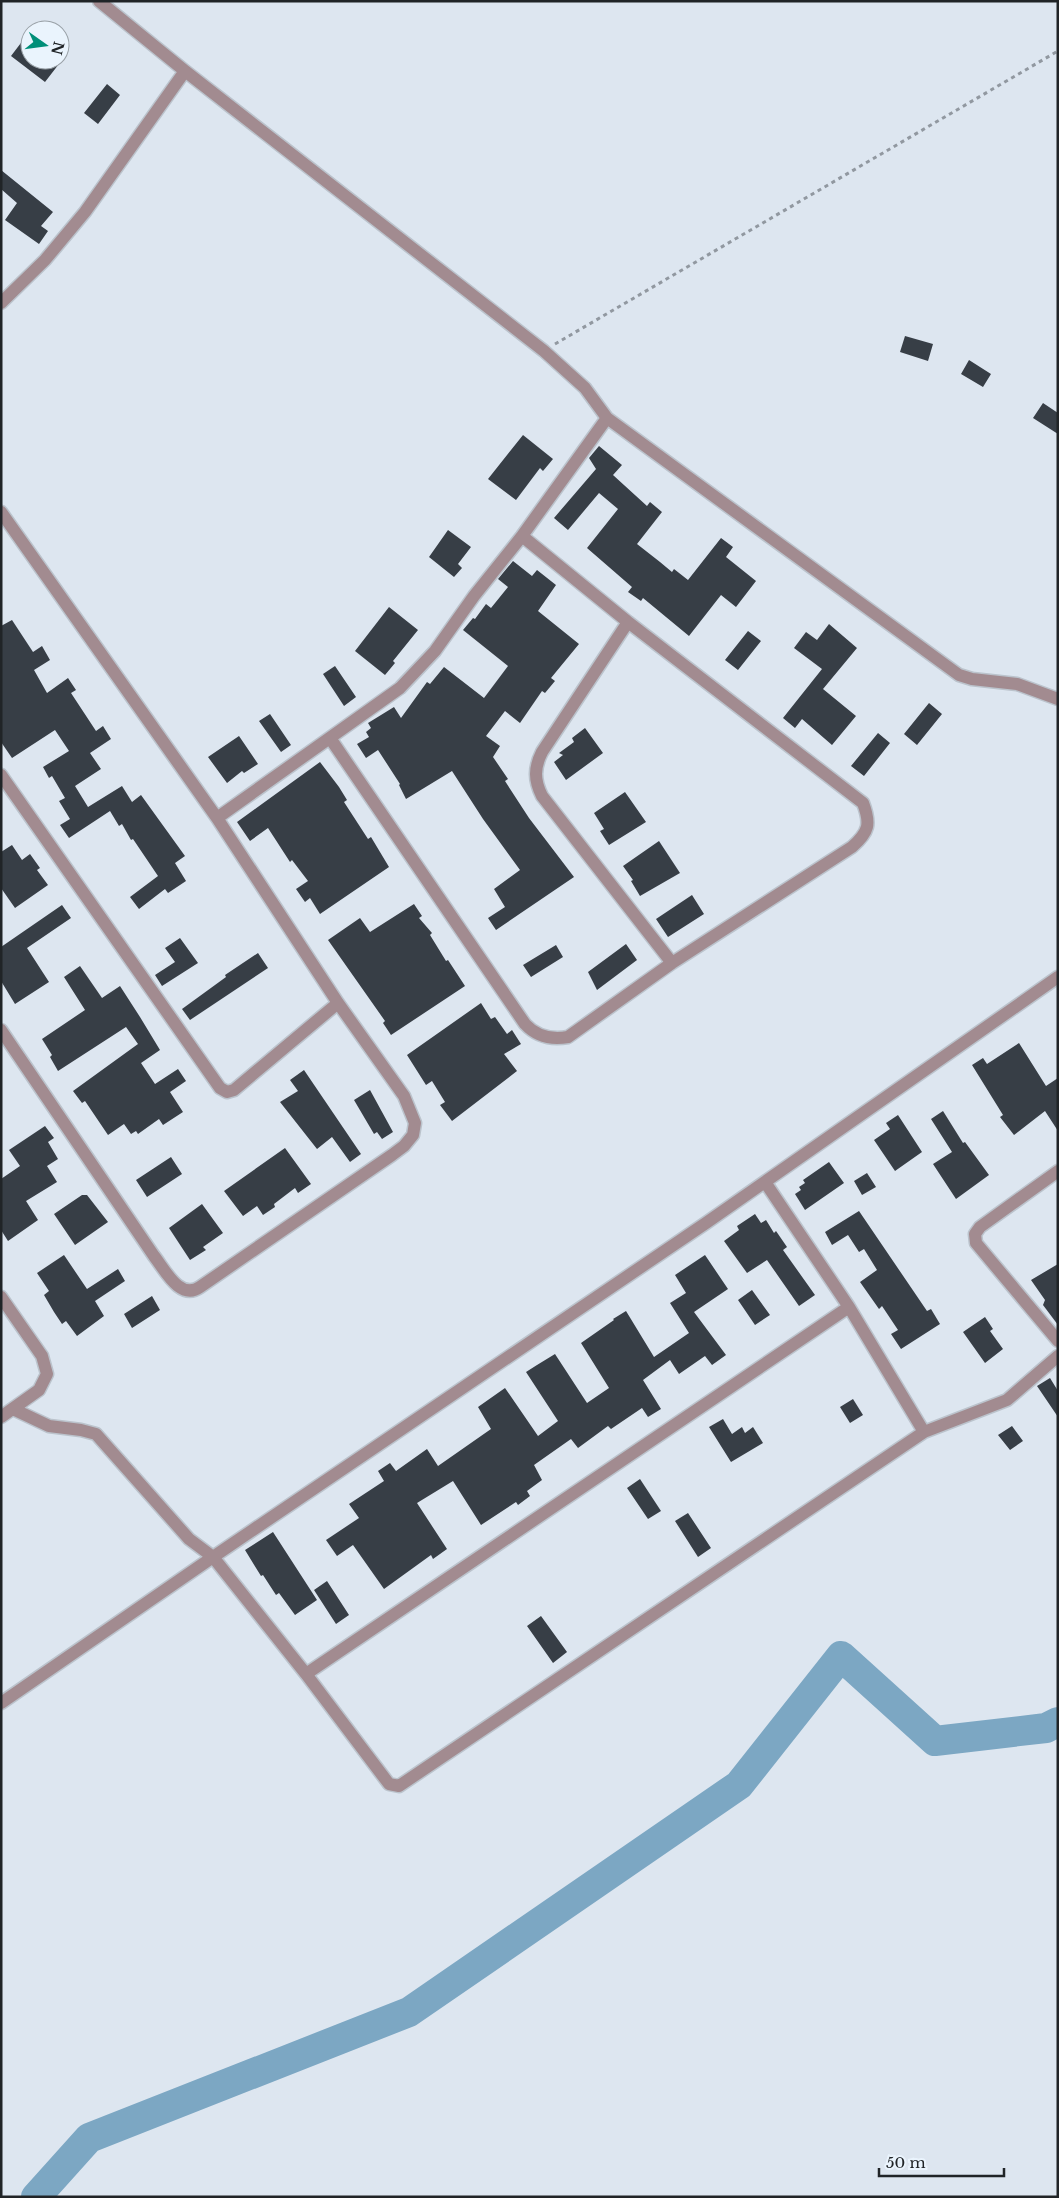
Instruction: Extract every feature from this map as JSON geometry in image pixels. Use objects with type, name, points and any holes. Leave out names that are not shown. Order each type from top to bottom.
[{"type":"street","points":[[99,1],[544,351],[585,388],[607,418],[959,675],[981,680],[1017,684],[1058,699]]},
{"type":"street","points":[[1,304],[45,260],[85,212],[186,71]]},
{"type":"street","points":[[217,818],[400,688],[436,651],[474,596],[522,536],[607,418]]},
{"type":"street","points":[[1,512],[217,818],[338,1003],[404,1096],[415,1123],[414,1135],[392,1155],[194,1292],[185,1291],[178,1287],[154,1256],[1,1030]]},
{"type":"street","points":[[330,738],[533,1033],[556,1039],[568,1038],[672,963],[852,847],[864,836],[868,825],[867,815],[862,803],[628,622],[522,536]]},
{"type":"street","points":[[628,622],[542,752],[535,771],[536,784],[542,796],[672,963]]},
{"type":"street","points":[[1,775],[220,1088],[227,1092],[234,1090],[338,1003]]},
{"type":"street","points":[[1,1703],[765,1182],[1058,977]]},
{"type":"street","points":[[1058,1171],[980,1226],[975,1234],[976,1243],[1058,1341]]},
{"type":"street","points":[[765,1182],[849,1307],[924,1432]]},
{"type":"street","points":[[1,1297],[42,1356],[47,1374],[39,1390],[1,1417]]},
{"type":"street","points":[[306,1674],[849,1307]]},
{"type":"street","points":[[13,1409],[49,1426],[96,1434],[189,1539],[213,1557],[306,1674],[389,1784],[399,1786],[924,1432],[1007,1400],[1058,1356]]},
{"type":"path","points":[[544,351],[1058,51]]},
{"type":"building","points":[[20,44],[20,63],[11,56]]},
{"type":"building","points":[[29,70],[54,70],[45,82]]},
{"type":"building","points":[[107,84],[120,95],[98,124],[84,113]]},
{"type":"building","points":[[1,170],[53,212],[41,226],[48,231],[39,244],[5,220],[17,203],[1,189]]},
{"type":"building","points":[[905,336],[933,344],[928,361],[900,352]]},
{"type":"building","points":[[969,360],[991,374],[983,387],[961,374]]},
{"type":"building","points":[[1043,403],[1058,413],[1058,434],[1033,418]]},
{"type":"building","points":[[523,435],[553,459],[543,471],[540,468],[516,500],[488,479]]},
{"type":"building","points":[[599,446],[622,465],[613,475],[647,506],[650,502],[662,512],[637,544],[672,572],[674,569],[688,580],[721,538],[733,547],[726,557],[756,581],[736,607],[721,595],[689,636],[643,598],[641,601],[628,592],[632,587],[587,548],[618,509],[599,493],[568,530],[554,518],[596,469],[589,458]]},
{"type":"building","points":[[448,530],[471,547],[458,564],[462,568],[454,577],[429,557]]},
{"type":"building","points":[[513,561],[532,576],[537,570],[556,585],[538,611],[579,644],[551,678],[555,681],[545,693],[542,691],[520,723],[505,711],[486,736],[500,746],[493,757],[508,779],[505,781],[529,818],[574,877],[496,930],[488,918],[505,907],[494,889],[520,870],[483,819],[452,771],[406,799],[400,784],[378,750],[366,758],[357,744],[369,737],[366,732],[371,728],[368,723],[394,707],[401,718],[427,682],[430,684],[444,667],[484,698],[508,666],[463,630],[473,618],[475,619],[486,604],[491,608],[508,587],[498,579]]},
{"type":"building","points":[[389,607],[418,630],[393,661],[395,663],[385,675],[355,651]]},
{"type":"building","points":[[12,620],[33,652],[42,646],[50,660],[34,670],[47,693],[68,678],[76,690],[71,693],[96,731],[103,726],[111,739],[90,753],[101,769],[75,786],[88,807],[122,786],[132,802],[141,795],[185,856],[175,863],[186,881],[168,893],[165,889],[139,909],[130,897],[158,876],[133,839],[131,840],[122,824],[119,826],[110,811],[69,838],[60,825],[70,819],[59,801],[65,798],[52,776],[49,778],[43,767],[69,751],[55,730],[12,758],[1,742],[1,626]]},
{"type":"building","points":[[829,624],[857,648],[823,689],[856,716],[832,745],[802,719],[795,728],[783,718],[822,669],[794,648],[806,632],[817,640]]},
{"type":"building","points":[[748,631],[761,641],[738,670],[725,660]]},
{"type":"building","points":[[335,666],[356,697],[344,706],[323,674]]},
{"type":"building","points":[[929,703],[942,714],[917,745],[904,734]]},
{"type":"building","points":[[270,714],[291,745],[281,752],[259,721]]},
{"type":"building","points":[[585,728],[603,753],[566,780],[554,762],[563,755],[559,753],[574,742],[572,738]]},
{"type":"building","points":[[878,733],[890,743],[864,776],[851,766]]},
{"type":"building","points":[[239,736],[258,764],[244,773],[242,771],[227,783],[208,757]]},
{"type":"building","points":[[320,762],[339,787],[347,800],[344,802],[368,839],[371,837],[389,867],[320,914],[310,898],[305,902],[296,889],[308,881],[292,860],[290,862],[268,828],[250,841],[237,822]]},
{"type":"building","points":[[625,792],[646,822],[609,845],[600,831],[604,829],[594,813]]},
{"type":"building","points":[[659,841],[680,873],[640,896],[631,881],[633,880],[623,866]]},
{"type":"building","points":[[12,845],[22,860],[30,854],[40,868],[37,870],[48,885],[15,908],[1,888],[1,852]]},
{"type":"building","points":[[692,895],[704,914],[668,937],[656,919]]},
{"type":"building","points":[[414,904],[422,916],[419,918],[432,933],[430,935],[446,961],[448,960],[465,986],[391,1035],[383,1023],[385,1021],[328,940],[360,918],[370,932]]},
{"type":"building","points":[[62,905],[71,918],[27,948],[49,982],[15,1004],[1,981],[1,947]]},
{"type":"building","points":[[180,938],[198,963],[162,986],[155,975],[175,962],[165,948]]},
{"type":"building","points":[[626,944],[637,960],[597,990],[588,972]]},
{"type":"building","points":[[556,945],[563,957],[531,977],[523,965]]},
{"type":"building","points":[[258,953],[268,968],[190,1020],[182,1009],[226,977],[225,975]]},
{"type":"building","points":[[80,966],[102,998],[120,986],[140,1017],[160,1050],[141,1063],[155,1084],[178,1069],[186,1081],[170,1092],[183,1112],[163,1125],[159,1119],[138,1134],[136,1131],[131,1134],[124,1124],[108,1135],[85,1101],[82,1103],[73,1091],[138,1044],[126,1027],[58,1071],[50,1057],[52,1055],[42,1039],[85,1010],[64,977]]},
{"type":"building","points":[[481,1003],[491,1019],[495,1017],[507,1034],[512,1030],[521,1044],[504,1054],[517,1071],[452,1121],[440,1105],[445,1102],[432,1081],[426,1085],[407,1055]]},
{"type":"building","points":[[1019,1043],[1046,1086],[1058,1078],[1058,1131],[1045,1111],[1014,1135],[1000,1117],[1003,1115],[972,1065],[983,1058],[987,1064]]},
{"type":"building","points":[[304,1070],[361,1154],[350,1162],[332,1137],[317,1149],[280,1102],[298,1091],[290,1080]]},
{"type":"building","points":[[370,1090],[393,1132],[382,1139],[377,1132],[374,1134],[354,1100]]},
{"type":"building","points":[[943,1111],[963,1143],[965,1142],[989,1175],[956,1199],[933,1164],[952,1152],[931,1119]]},
{"type":"building","points":[[898,1115],[922,1152],[895,1171],[874,1140],[890,1129],[886,1123]]},
{"type":"building","points":[[45,1126],[54,1138],[48,1142],[58,1159],[47,1166],[57,1182],[26,1201],[38,1220],[8,1241],[1,1230],[1,1179],[20,1166],[9,1150]]},
{"type":"building","points":[[285,1148],[311,1184],[298,1193],[295,1188],[274,1204],[275,1207],[263,1215],[257,1206],[243,1216],[224,1191]]},
{"type":"building","points":[[171,1157],[182,1174],[147,1197],[136,1180]]},
{"type":"building","points":[[829,1162],[844,1183],[805,1210],[795,1194],[801,1190],[799,1187],[805,1183],[803,1180]]},
{"type":"building","points":[[867,1173],[876,1187],[862,1195],[854,1181]]},
{"type":"building","points":[[82,1195],[87,1195],[108,1222],[75,1245],[54,1214]]},
{"type":"building","points":[[202,1204],[223,1233],[203,1247],[206,1250],[190,1260],[169,1228]]},
{"type":"building","points":[[859,1211],[927,1311],[931,1309],[940,1324],[901,1349],[891,1334],[898,1330],[882,1306],[879,1309],[860,1282],[877,1270],[864,1249],[859,1252],[848,1235],[832,1245],[825,1232]]},
{"type":"building","points":[[755,1214],[761,1223],[766,1220],[774,1233],[776,1231],[787,1247],[783,1250],[815,1295],[799,1306],[767,1260],[747,1273],[724,1241],[739,1230],[737,1226]]},
{"type":"building","points":[[64,1255],[87,1289],[118,1269],[125,1281],[95,1301],[104,1316],[77,1336],[66,1321],[62,1324],[54,1312],[44,1295],[49,1291],[37,1273]]},
{"type":"building","points":[[705,1255],[728,1289],[694,1312],[726,1355],[712,1365],[705,1356],[679,1374],[670,1360],[643,1380],[661,1409],[648,1417],[642,1408],[611,1429],[608,1426],[578,1448],[571,1439],[534,1465],[542,1480],[527,1491],[530,1496],[518,1505],[516,1502],[481,1525],[453,1481],[417,1503],[447,1549],[433,1559],[431,1555],[384,1589],[353,1545],[337,1556],[326,1540],[359,1518],[349,1504],[384,1481],[378,1471],[390,1463],[396,1471],[427,1449],[438,1466],[491,1429],[478,1407],[505,1388],[538,1436],[558,1421],[526,1372],[537,1365],[555,1354],[587,1403],[609,1388],[581,1343],[613,1319],[626,1311],[654,1357],[689,1333],[670,1303],[686,1293],[675,1275]]},
{"type":"building","points":[[1058,1264],[1058,1325],[1043,1305],[1045,1300],[1031,1280]]},
{"type":"building","points":[[752,1290],[770,1315],[755,1325],[738,1300]]},
{"type":"building","points":[[152,1296],[160,1310],[132,1328],[124,1314]]},
{"type":"building","points":[[985,1317],[993,1329],[990,1331],[1003,1349],[985,1363],[963,1332]]},
{"type":"building","points":[[1050,1378],[1058,1391],[1058,1417],[1037,1386]]},
{"type":"building","points":[[853,1399],[863,1415],[850,1423],[840,1407]]},
{"type":"building","points":[[723,1419],[732,1434],[742,1427],[745,1433],[753,1427],[763,1443],[731,1462],[709,1427]]},
{"type":"building","points":[[1012,1426],[1023,1441],[1010,1450],[998,1435]]},
{"type":"building","points":[[640,1479],[661,1511],[648,1519],[627,1488]]},
{"type":"building","points":[[688,1513],[711,1548],[698,1557],[675,1521]]},
{"type":"building","points":[[273,1532],[317,1600],[295,1615],[279,1593],[276,1595],[263,1575],[261,1576],[245,1550]]},
{"type":"building","points":[[327,1581],[349,1615],[336,1624],[314,1590]]},
{"type":"building","points":[[541,1616],[567,1652],[553,1663],[527,1626]]},
{"type":"waterway","points":[[36,2197],[89,2138],[409,2012],[739,1785],[841,1656],[935,1741],[1046,1728],[1058,1722]]}]
